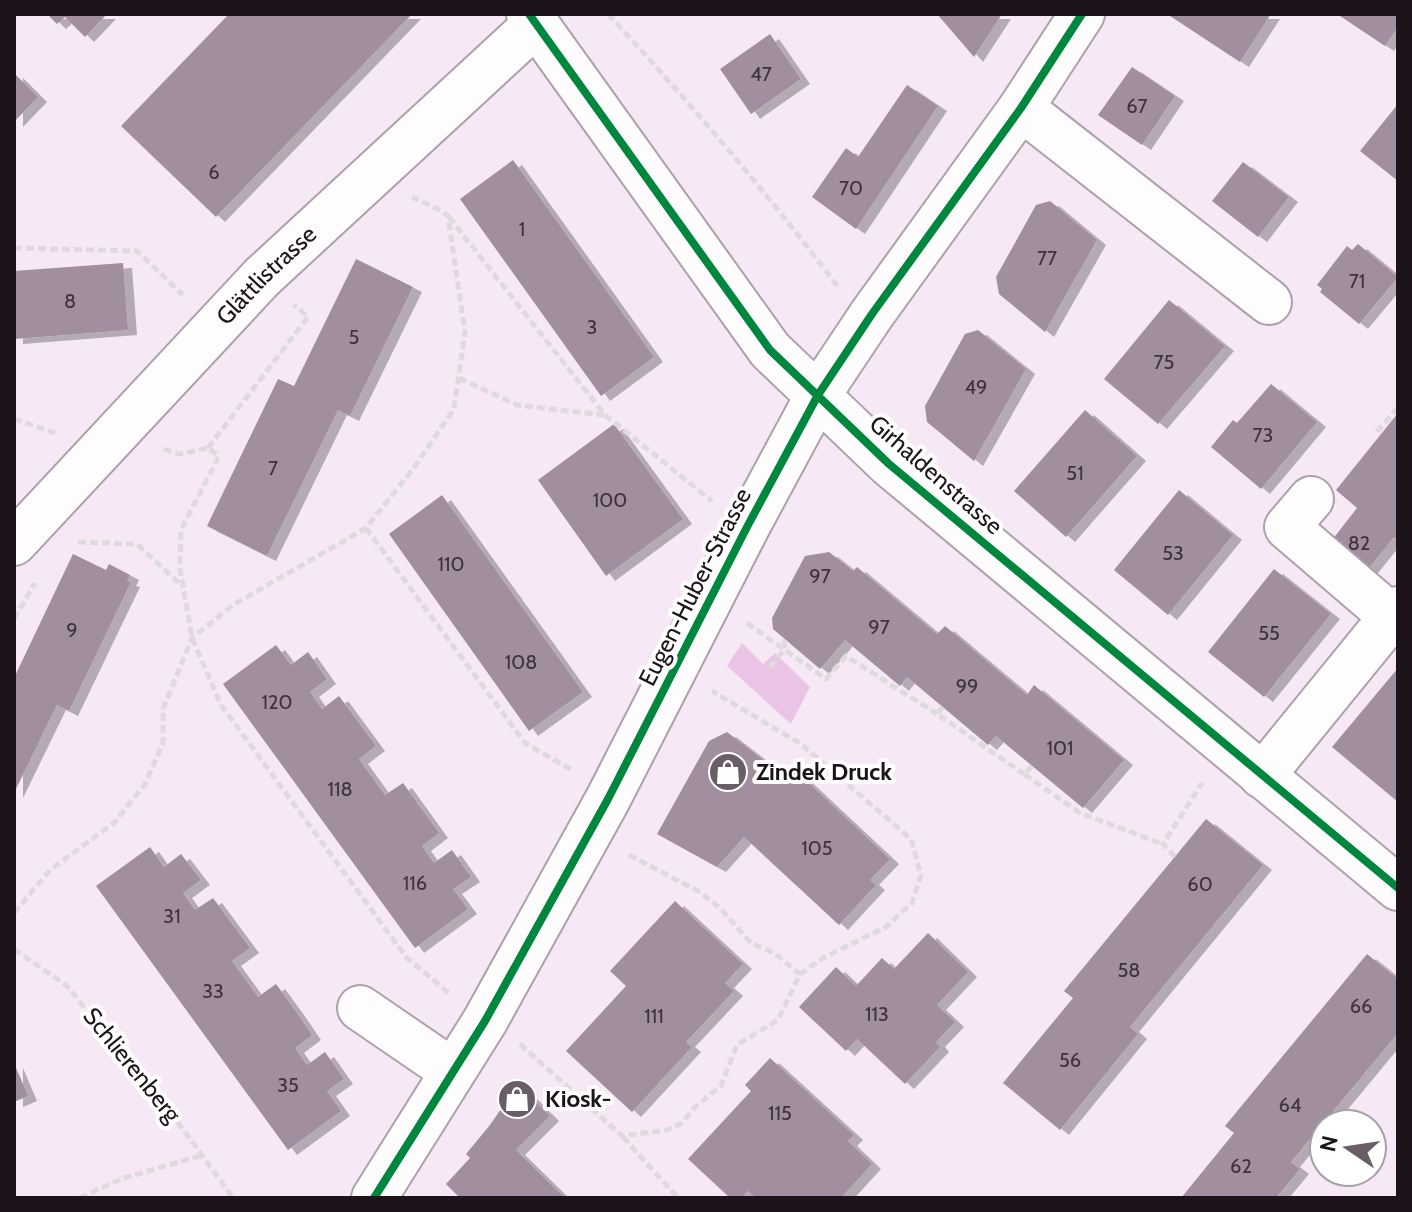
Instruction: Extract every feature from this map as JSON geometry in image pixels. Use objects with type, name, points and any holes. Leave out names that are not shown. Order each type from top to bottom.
[{"type":"street","name":"Eugen-Huber-Strasse","points":[[374,1198],[485,1021],[608,799],[818,395],[872,314],[1021,108],[1082,14]]},
{"type":"street","name":"Girhaldenstrasse","points":[[532,19],[770,350],[889,464],[1398,888]]},
{"type":"street","name":"Glättlistrasse","points":[[14,543],[262,277],[532,19]]},
{"type":"street","points":[[1021,108],[1269,302]]},
{"type":"street","points":[[1262,776],[1395,613],[1287,527],[1311,499]]},
{"type":"street","points":[[360,1008],[452,1071]]},
{"type":"path","points":[[608,14],[761,186],[846,297]]},
{"type":"path","points":[[419,200],[448,216],[605,415],[716,504]]},
{"type":"path","points":[[14,913],[51,869],[114,823],[145,784],[163,743],[163,709],[192,638],[233,605],[366,528],[413,469],[454,409],[465,332],[448,216]]},
{"type":"path","points":[[14,248],[137,251],[189,301]]},
{"type":"path","points":[[126,423],[154,445],[179,454],[208,448],[308,317]]},
{"type":"path","points":[[459,378],[517,405],[605,415]]},
{"type":"path","points":[[1377,432],[1398,407]]},
{"type":"path","points":[[14,419],[63,436]]},
{"type":"path","points":[[208,448],[219,456],[181,530],[180,568],[192,638],[221,705],[407,958],[457,1000]]},
{"type":"path","points":[[366,528],[525,743],[577,773]]},
{"type":"path","points":[[75,542],[137,544],[184,588]]},
{"type":"path","points":[[14,619],[37,580]]},
{"type":"path","points":[[743,621],[826,679],[853,647]]},
{"type":"path","points":[[770,667],[784,650],[785,639]]},
{"type":"path","points":[[846,656],[937,714],[1080,813],[1163,844],[1175,857]]},
{"type":"path","points":[[622,1136],[667,1130],[682,1123],[695,1107],[721,1086],[737,1045],[778,1020],[800,974],[823,958],[886,927],[912,903],[921,875],[911,839],[801,744],[707,689]]},
{"type":"path","points":[[937,714],[943,707]]},
{"type":"path","points":[[1024,774],[1032,766]]},
{"type":"path","points":[[1163,844],[1209,772]]},
{"type":"path","points":[[620,850],[700,892],[720,908],[751,943],[774,953],[800,974]]},
{"type":"path","points":[[513,1038],[622,1136],[678,1198]]},
{"type":"path","points":[[80,1198],[121,1179],[203,1155]]},
{"type":"shaded area","points":[[742,643],[763,664],[775,653],[810,687],[791,724],[727,666]]},
{"type":"building","points":[[47,14],[107,14],[85,37],[65,17],[57,24]]},
{"type":"building","points":[[229,14],[412,14],[216,217],[121,126]]},
{"type":"building","points":[[937,14],[1002,14],[974,57]]},
{"type":"building","points":[[1167,14],[1271,14],[1240,62]]},
{"type":"building","points":[[1337,14],[1398,14],[1398,27],[1385,46]]},
{"type":"building","points":[[770,34],[801,79],[751,114],[720,69]]},
{"type":"building","points":[[1132,67],[1175,96],[1142,145],[1098,115]]},
{"type":"building","points":[[14,73],[38,97],[14,122]]},
{"type":"building","points":[[907,85],[938,106],[856,229],[812,197],[846,148],[858,157]]},
{"type":"building","points":[[1398,104],[1398,181],[1360,151]]},
{"type":"building","points":[[513,160],[654,357],[601,396],[460,199]]},
{"type":"building","points":[[1243,162],[1289,197],[1258,237],[1212,201]]},
{"type":"building","points":[[1050,201],[1097,240],[1045,332],[999,294],[996,277],[1036,205]]},
{"type":"building","points":[[1358,244],[1398,277],[1359,324],[1320,292],[1322,289],[1317,285],[1347,246],[1352,250]]},
{"type":"building","points":[[356,259],[413,287],[350,416],[338,410],[267,556],[207,526],[278,379],[294,386]]},
{"type":"building","points":[[123,263],[128,330],[14,339],[14,271]]},
{"type":"building","points":[[1169,300],[1225,346],[1158,424],[1104,379]]},
{"type":"building","points":[[978,330],[1026,369],[974,461],[927,422],[925,406],[965,334]]},
{"type":"building","points":[[1271,384],[1317,422],[1261,489],[1211,447],[1233,420],[1237,423]]},
{"type":"building","points":[[1085,410],[1137,456],[1066,537],[1014,491]]},
{"type":"building","points":[[1398,413],[1398,541],[1394,537],[1361,578],[1325,549],[1357,508],[1336,490]]},
{"type":"building","points":[[614,424],[683,519],[606,576],[538,480]]},
{"type":"building","points":[[1179,490],[1233,535],[1168,615],[1114,570]]},
{"type":"building","points":[[442,495],[583,692],[529,731],[389,534]]},
{"type":"building","points":[[829,552],[853,571],[857,567],[937,634],[945,626],[1027,695],[1034,685],[1124,760],[1083,808],[996,736],[988,745],[907,677],[900,686],[845,640],[820,669],[773,629],[772,618],[805,556]]},
{"type":"building","points":[[73,554],[106,570],[109,564],[130,575],[127,581],[131,582],[69,711],[57,705],[14,793],[14,678]]},
{"type":"building","points":[[1274,569],[1331,614],[1264,697],[1208,652]]},
{"type":"building","points":[[276,645],[291,665],[308,652],[327,679],[310,692],[322,709],[339,696],[376,746],[359,759],[385,795],[403,783],[439,833],[422,846],[434,863],[452,850],[471,877],[453,889],[468,909],[415,948],[223,684]]},
{"type":"building","points":[[1398,668],[1398,802],[1332,747]]},
{"type":"building","points":[[727,732],[788,779],[796,771],[890,859],[870,880],[876,885],[839,925],[744,837],[717,867],[657,834],[709,741]]},
{"type":"building","points":[[1206,819],[1263,865],[1130,1027],[1138,1034],[1060,1130],[1003,1083],[1073,998],[1064,991]]},
{"type":"building","points":[[150,847],[164,867],[181,854],[201,880],[183,893],[195,910],[213,898],[250,948],[232,961],[258,997],[276,984],[295,1010],[312,1035],[295,1048],[307,1065],[325,1052],[344,1079],[327,1091],[341,1111],[288,1150],[96,886]]},
{"type":"building","points":[[675,901],[743,964],[725,983],[734,991],[686,1042],[692,1047],[632,1112],[566,1051],[626,986],[610,971]]},
{"type":"building","points":[[928,933],[968,972],[937,1005],[955,1022],[936,1042],[940,1047],[905,1084],[857,1039],[846,1051],[799,1007],[836,967],[856,986],[882,958],[894,969]]},
{"type":"building","points":[[1367,954],[1398,979],[1398,1033],[1336,1108],[1308,1108],[1308,1142],[1291,1162],[1300,1169],[1276,1198],[1181,1198],[1234,1133],[1225,1126]]},
{"type":"building","points":[[770,1058],[854,1135],[848,1141],[872,1164],[841,1198],[756,1198],[748,1191],[741,1198],[730,1198],[688,1159],[751,1091],[745,1085]]},
{"type":"building","points":[[14,1063],[28,1096],[14,1102]]},
{"type":"building","points":[[518,1084],[550,1116],[516,1150],[565,1198],[460,1198],[446,1184],[470,1158],[466,1154]]},
{"type":"cycle path","points":[[529,14],[770,350],[889,464],[1398,888]]},
{"type":"cycle path","points":[[374,1198],[485,1021],[608,799],[818,395],[872,314],[1021,108],[1082,14]]},
{"type":"place","name":"Zindek Druck","points":[[728,772]]},
{"type":"place","name":"Kiosk-","points":[[517,1099]]}]
